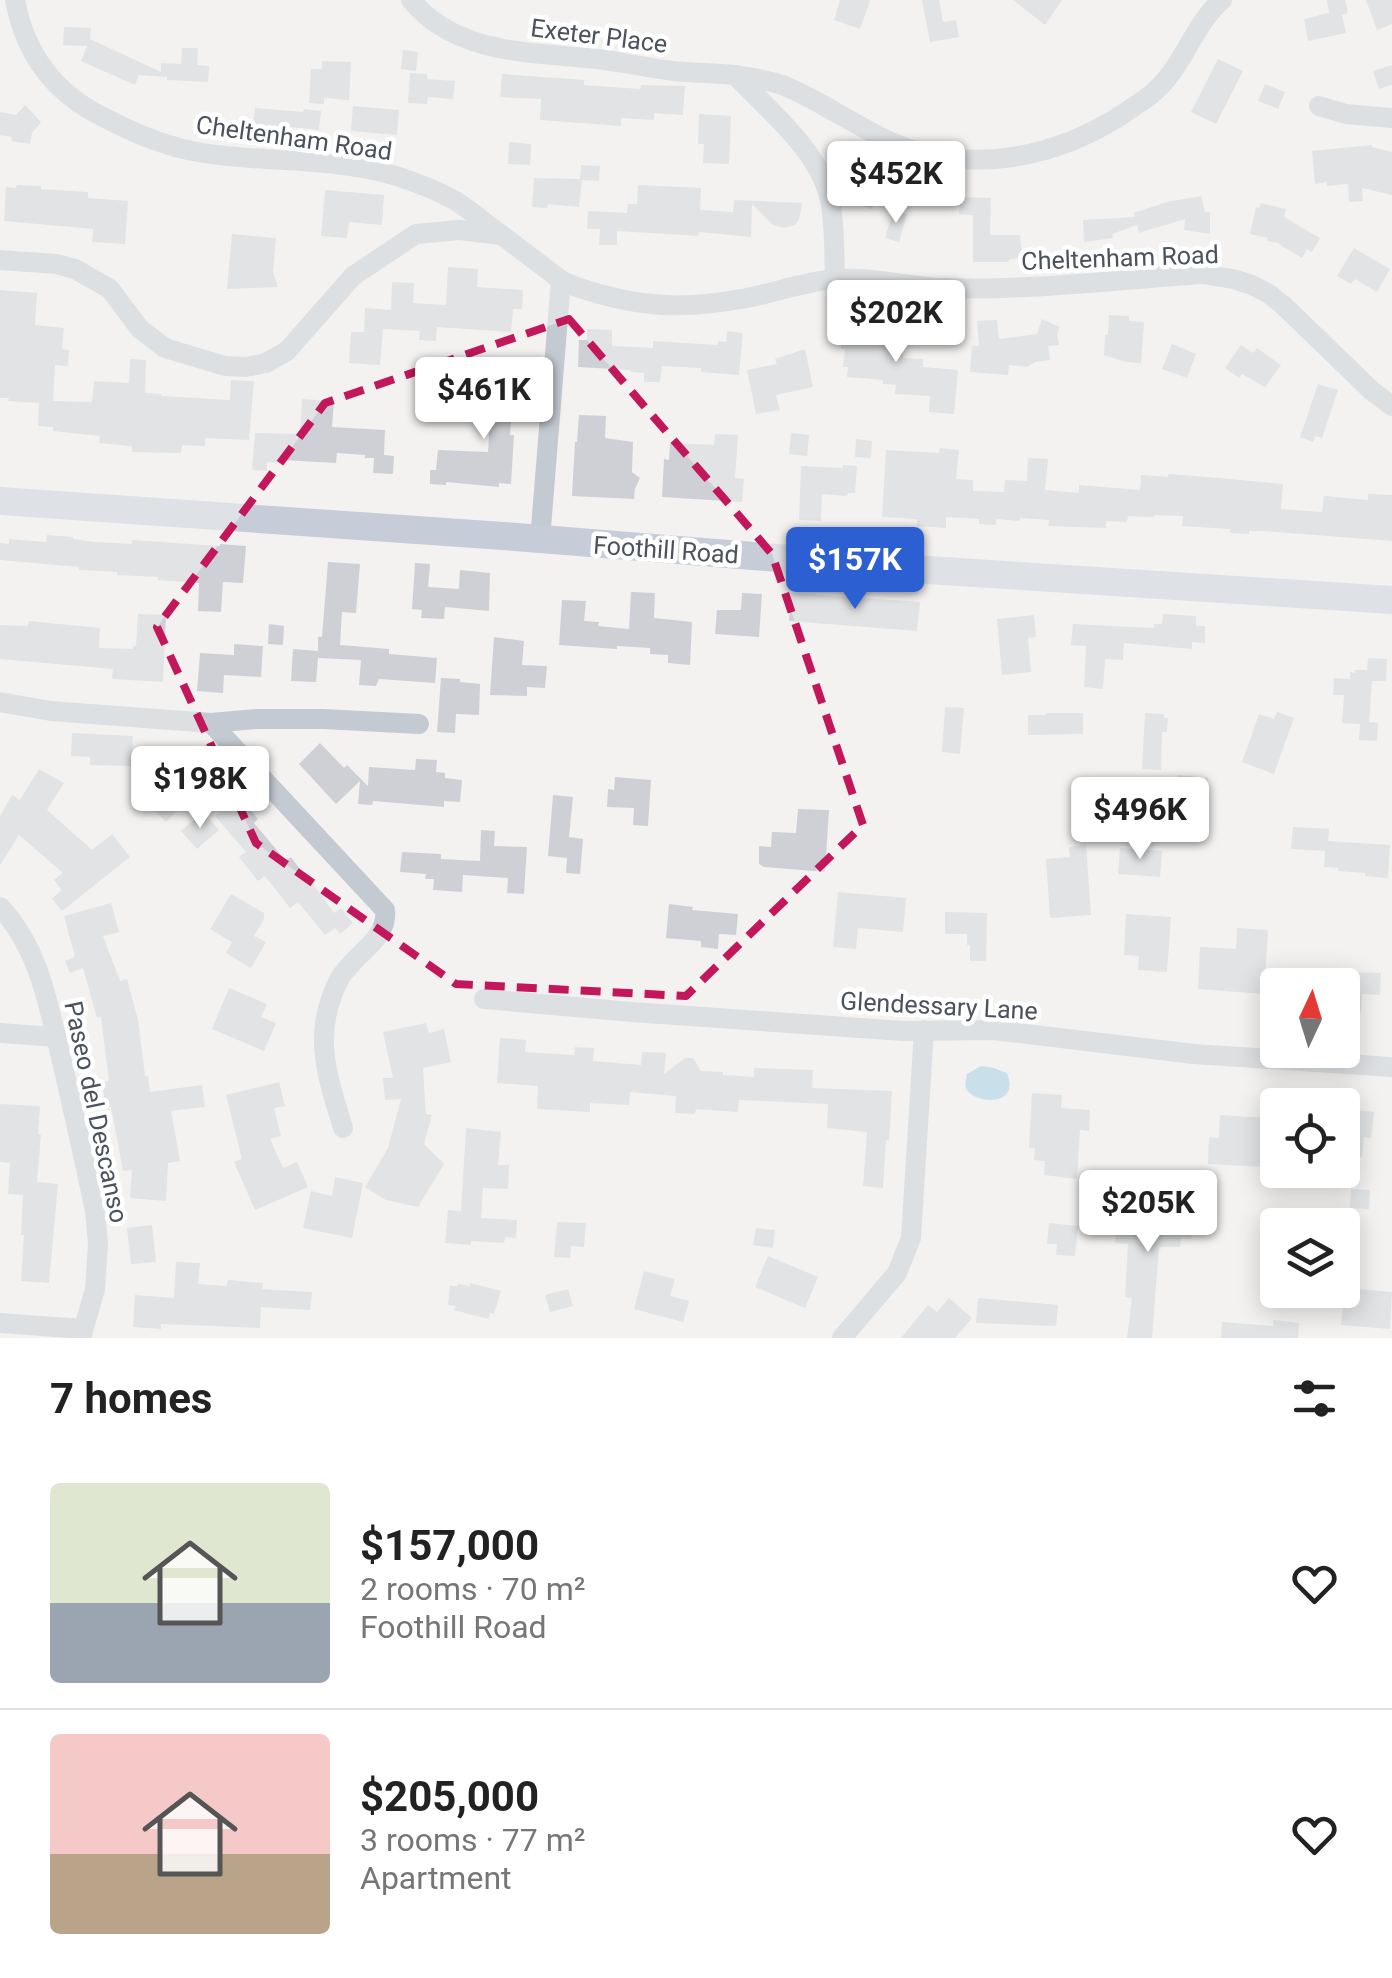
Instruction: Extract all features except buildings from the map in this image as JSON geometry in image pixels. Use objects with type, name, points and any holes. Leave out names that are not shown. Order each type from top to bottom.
[{"type":"main road","name":"Foothill Road","points":[[0,501],[1392,600]]},
{"type":"street","name":"Cheltenham Road","points":[[16,0],[31,51],[54,84],[89,110],[146,139],[205,154],[355,167],[390,174],[453,199],[576,288],[668,307],[748,297],[835,279],[960,288],[1032,287],[1202,274],[1252,285],[1283,305],[1392,406]]},
{"type":"street","name":"Exeter Place","points":[[411,0],[450,31],[484,45],[676,71],[735,75],[786,86],[876,135],[918,152],[986,161],[1058,146],[1098,130],[1154,93],[1193,42],[1205,18],[1222,0]]},
{"type":"street","points":[[735,75],[804,148],[823,176],[831,208],[835,279]]},
{"type":"street","points":[[1319,106],[1346,114],[1392,118]]},
{"type":"street","points":[[0,260],[56,264],[75,270],[110,289],[140,329],[165,348],[225,366],[246,368],[288,351],[353,276],[416,234],[459,230],[502,236]]},
{"type":"street","points":[[540,540],[561,280]]},
{"type":"street","points":[[0,702],[51,711],[210,723],[323,720],[419,724]]},
{"type":"street","points":[[210,723],[385,910],[379,936],[341,976],[326,1015],[323,1054],[343,1128]]},
{"type":"street","name":"Paseo del Descanso","points":[[0,907],[33,956],[48,1004],[95,1211],[95,1289],[82,1334]]},
{"type":"street","name":"Glendessary Lane","points":[[484,999],[903,1031],[994,1030],[1194,1054],[1392,1067]]},
{"type":"street","points":[[842,1338],[896,1274],[911,1238],[924,1030]]},
{"type":"street","points":[[0,1033],[56,1038]]},
{"type":"street","points":[[0,1323],[82,1334]]},
{"type":"highlighted area","points":[[569,319],[772,554],[863,825],[686,996],[456,984],[256,843],[157,627],[325,403]]},
{"type":"water","points":[[981,1066],[1007,1073],[1010,1084],[1003,1097],[987,1100],[967,1090],[967,1074]]}]
